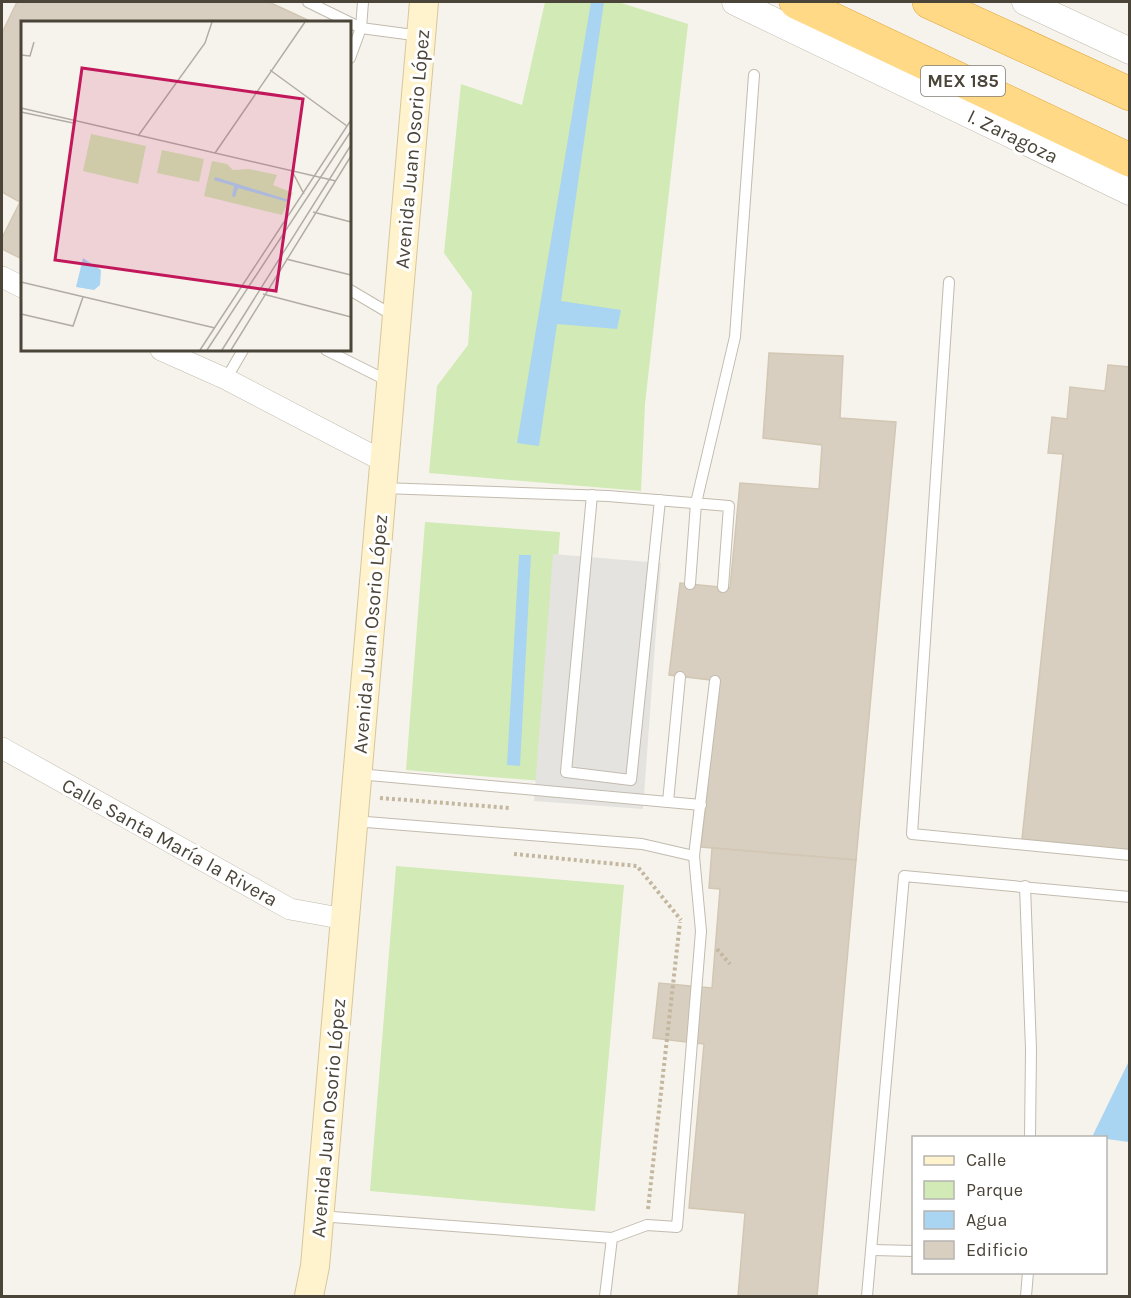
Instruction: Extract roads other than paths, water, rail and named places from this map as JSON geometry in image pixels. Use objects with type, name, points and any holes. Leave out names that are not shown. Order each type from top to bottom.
[{"type":"highway","name":"MEX 185","points":[[796,2],[1130,160]]},
{"type":"highway","name":"MEX 185","points":[[929,2],[1130,94]]},
{"type":"main road","name":"Avenida Juan Osorio López","points":[[309,1296],[315,1266],[424,2]]},
{"type":"main road","name":"Avenida Juan Osorio López","points":[[315,1266],[319,1296]]},
{"type":"street","name":"I. Zaragoza","points":[[735,2],[1130,192]]},
{"type":"street","points":[[1025,2],[1130,51]]},
{"type":"street","points":[[2,278],[21,287]]},
{"type":"street","points":[[163,351],[226,379],[383,475]]},
{"type":"street","name":"Calle Santa María la Rivera","points":[[2,748],[290,909],[345,919]]},
{"type":"lane","points":[[308,2],[347,21]]},
{"type":"lane","points":[[351,55],[361,28],[363,2]]},
{"type":"lane","points":[[351,23],[361,28],[422,36]]},
{"type":"lane","points":[[690,584],[696,503],[735,337],[754,75]]},
{"type":"lane","points":[[949,282],[912,834],[1130,855]]},
{"type":"lane","points":[[351,291],[397,317]]},
{"type":"lane","points":[[226,379],[242,351]]},
{"type":"lane","points":[[328,351],[392,382]]},
{"type":"lane","points":[[383,475],[729,506],[723,587]]},
{"type":"lane","points":[[592,495],[566,772],[631,780]]},
{"type":"lane","points":[[629,799],[660,500]]},
{"type":"lane","points":[[668,802],[680,676]]},
{"type":"lane","points":[[319,1216],[612,1238],[646,1225],[677,1227],[701,931],[694,856],[715,681]]},
{"type":"lane","points":[[357,774],[701,805]]},
{"type":"lane","points":[[353,821],[642,844],[694,856]]},
{"type":"lane","points":[[867,1296],[873,1250],[904,876],[1130,897]]},
{"type":"lane","points":[[1024,886],[1031,1049],[1030,1136]]},
{"type":"lane","points":[[605,1296],[612,1238]]},
{"type":"lane","points":[[873,1250],[912,1251]]},
{"type":"lane","points":[[1026,1296],[1028,1274]]},
{"type":"water","points":[[591,2],[604,2],[561,301],[621,310],[617,329],[557,324],[539,446],[517,443]]},
{"type":"water","points":[[519,555],[531,555],[520,766],[507,765]]},
{"type":"water","points":[[1129,1061],[1129,1142],[1107,1139],[1107,1136],[1092,1136]]}]
